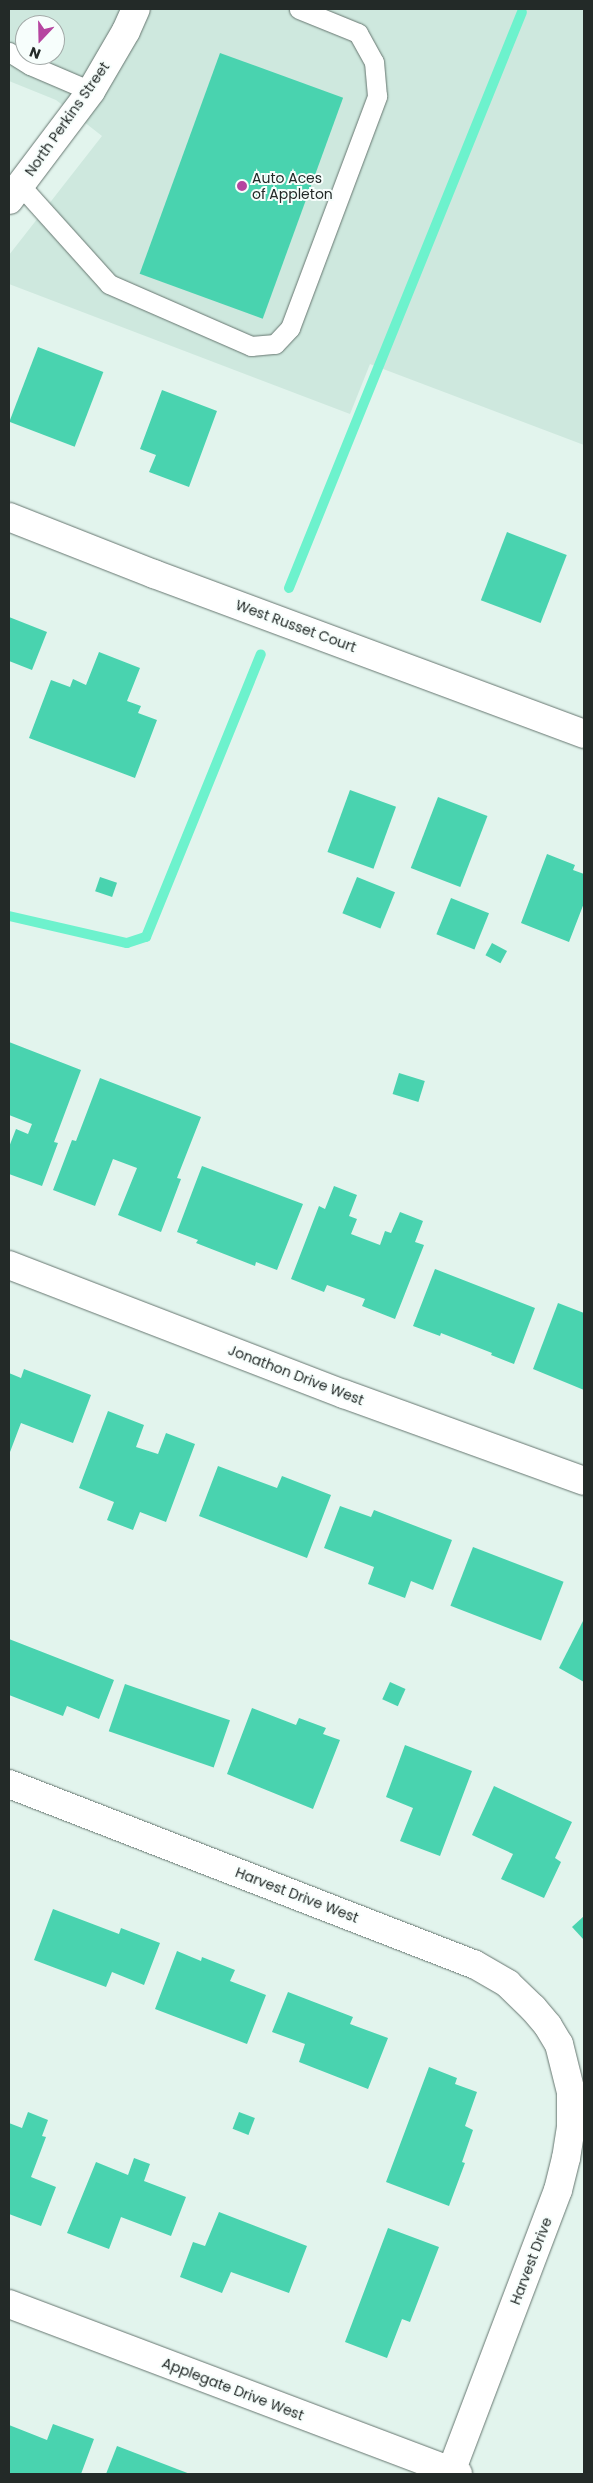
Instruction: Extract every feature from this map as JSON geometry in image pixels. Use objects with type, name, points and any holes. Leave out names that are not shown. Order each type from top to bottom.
[{"type":"street","name":"North Perkins Street","points":[[14,193],[91,91],[126,31],[136,9]]},
{"type":"street","name":"West Russet Court","points":[[9,517],[584,734]]},
{"type":"street","name":"Jonathon Drive West","points":[[9,1265],[344,1394],[584,1481]]},
{"type":"street","name":"Harvest Drive West","points":[[9,1784],[474,1964],[508,1984],[533,2008],[548,2026],[558,2044]]},
{"type":"street","name":"Harvest Drive","points":[[453,2473],[558,2190],[566,2158],[571,2127],[571,2092],[558,2044]]},
{"type":"street","name":"Applegate Drive West","points":[[9,2304],[453,2473]]},
{"type":"lane","points":[[14,193],[109,284],[251,346],[275,344],[290,328],[377,96],[374,62],[358,34],[299,9]]},
{"type":"lane","points":[[9,52],[30,65],[91,91]]},
{"type":"shaded area","points":[[9,9],[584,9],[584,445],[370,364],[350,414],[9,284],[9,255],[102,136],[56,100],[9,81]]},
{"type":"building","name":"Auto Aces of Appleton","points":[[220,53],[343,98],[263,319],[140,274]]},
{"type":"building","points":[[38,347],[103,372],[75,447],[9,422]]},
{"type":"building","points":[[162,390],[217,411],[189,487],[149,472],[156,455],[140,449]]},
{"type":"building","points":[[507,532],[567,555],[541,623],[481,600]]},
{"type":"building","points":[[9,617],[47,632],[32,670],[9,661]]},
{"type":"building","points":[[99,652],[140,668],[127,701],[141,706],[138,713],[157,720],[135,778],[29,738],[51,680],[70,687],[73,679],[86,685]]},
{"type":"building","points":[[350,790],[396,807],[373,869],[327,852]]},
{"type":"building","points":[[438,797],[487,816],[460,887],[411,868]]},
{"type":"building","points":[[547,854],[575,865],[573,870],[584,874],[584,903],[569,942],[521,923]]},
{"type":"building","points":[[100,877],[117,883],[112,897],[95,891]]},
{"type":"building","points":[[357,877],[395,892],[380,929],[342,913]]},
{"type":"building","points":[[451,898],[489,913],[474,950],[436,934]]},
{"type":"building","points":[[492,943],[507,951],[500,963],[485,955]]},
{"type":"building","points":[[9,1042],[81,1070],[54,1142],[58,1143],[42,1186],[9,1174],[9,1147],[16,1129],[28,1134],[32,1124],[9,1115]]},
{"type":"building","points":[[399,1073],[425,1081],[418,1102],[393,1094]]},
{"type":"building","points":[[100,1078],[201,1117],[177,1178],[181,1179],[161,1232],[118,1215],[137,1168],[113,1159],[95,1206],[53,1190],[72,1140],[76,1141]]},
{"type":"building","points":[[202,1166],[303,1204],[277,1270],[256,1262],[255,1266],[196,1243],[198,1240],[177,1232]]},
{"type":"building","points":[[334,1186],[357,1195],[349,1216],[357,1219],[351,1234],[380,1245],[385,1231],[391,1233],[400,1212],[423,1221],[415,1242],[424,1245],[395,1319],[362,1306],[365,1299],[327,1285],[324,1292],[291,1279],[319,1206],[325,1209]]},
{"type":"building","points":[[435,1269],[535,1308],[514,1364],[491,1355],[492,1353],[441,1333],[440,1336],[413,1326]]},
{"type":"building","points":[[558,1303],[584,1313],[584,1390],[533,1369]]},
{"type":"building","points":[[24,1369],[91,1395],[73,1443],[21,1423],[9,1452],[9,1373],[21,1378]]},
{"type":"building","points":[[108,1411],[144,1425],[136,1447],[158,1454],[166,1433],[195,1444],[166,1522],[140,1512],[133,1530],[107,1520],[114,1502],[79,1488]]},
{"type":"building","points":[[218,1466],[277,1488],[282,1476],[331,1495],[307,1558],[199,1516]]},
{"type":"building","points":[[340,1506],[371,1517],[374,1510],[452,1540],[433,1590],[411,1581],[405,1598],[368,1584],[374,1567],[324,1548]]},
{"type":"building","points":[[473,1547],[564,1582],[541,1641],[450,1606]]},
{"type":"building","points":[[584,1619],[584,1682],[559,1668]]},
{"type":"building","points":[[9,1639],[114,1680],[99,1719],[67,1706],[63,1716],[9,1695]]},
{"type":"building","points":[[390,1682],[406,1689],[398,1706],[382,1699]]},
{"type":"building","points":[[125,1684],[230,1720],[214,1767],[109,1731]]},
{"type":"building","points":[[252,1708],[296,1725],[299,1718],[326,1728],[323,1734],[340,1740],[313,1809],[227,1774]]},
{"type":"building","points":[[405,1745],[472,1771],[440,1856],[400,1841],[413,1808],[386,1797]]},
{"type":"building","points":[[494,1786],[572,1822],[555,1858],[561,1862],[544,1898],[501,1879],[513,1854],[472,1835]]},
{"type":"building","points":[[53,1909],[119,1934],[121,1928],[160,1943],[144,1985],[112,1972],[106,1987],[34,1960]]},
{"type":"building","points":[[584,1916],[584,1940],[572,1927]]},
{"type":"building","points":[[177,1951],[201,1961],[202,1957],[235,1970],[230,1981],[266,1995],[247,2044],[155,2009]]},
{"type":"building","points":[[288,1992],[353,2017],[350,2024],[388,2038],[368,2089],[299,2062],[305,2044],[272,2032]]},
{"type":"building","points":[[429,2067],[457,2078],[455,2084],[477,2092],[465,2126],[473,2130],[462,2162],[465,2163],[449,2206],[386,2182]]},
{"type":"building","points":[[28,2112],[48,2120],[42,2136],[46,2137],[31,2177],[56,2187],[41,2226],[9,2214],[9,2123],[22,2128]]},
{"type":"building","points":[[239,2112],[255,2118],[248,2135],[233,2129]]},
{"type":"building","points":[[134,2158],[150,2164],[144,2181],[186,2197],[171,2236],[121,2217],[109,2249],[67,2233],[96,2162],[128,2175]]},
{"type":"building","points":[[219,2212],[307,2246],[289,2293],[231,2272],[222,2293],[180,2277],[193,2242],[205,2246]]},
{"type":"building","points":[[388,2228],[439,2247],[410,2322],[402,2319],[387,2358],[345,2342]]},
{"type":"building","points":[[53,2424],[94,2439],[81,2474],[9,2474],[9,2425],[47,2440]]},
{"type":"building","points":[[117,2446],[190,2474],[106,2474]]},
{"type":"waterway","points":[[289,588],[522,12]]},
{"type":"waterway","points":[[9,916],[127,943],[146,937],[261,654]]},
{"type":"place","name":"Auto Aces of Appleton","points":[[242,186]]}]
